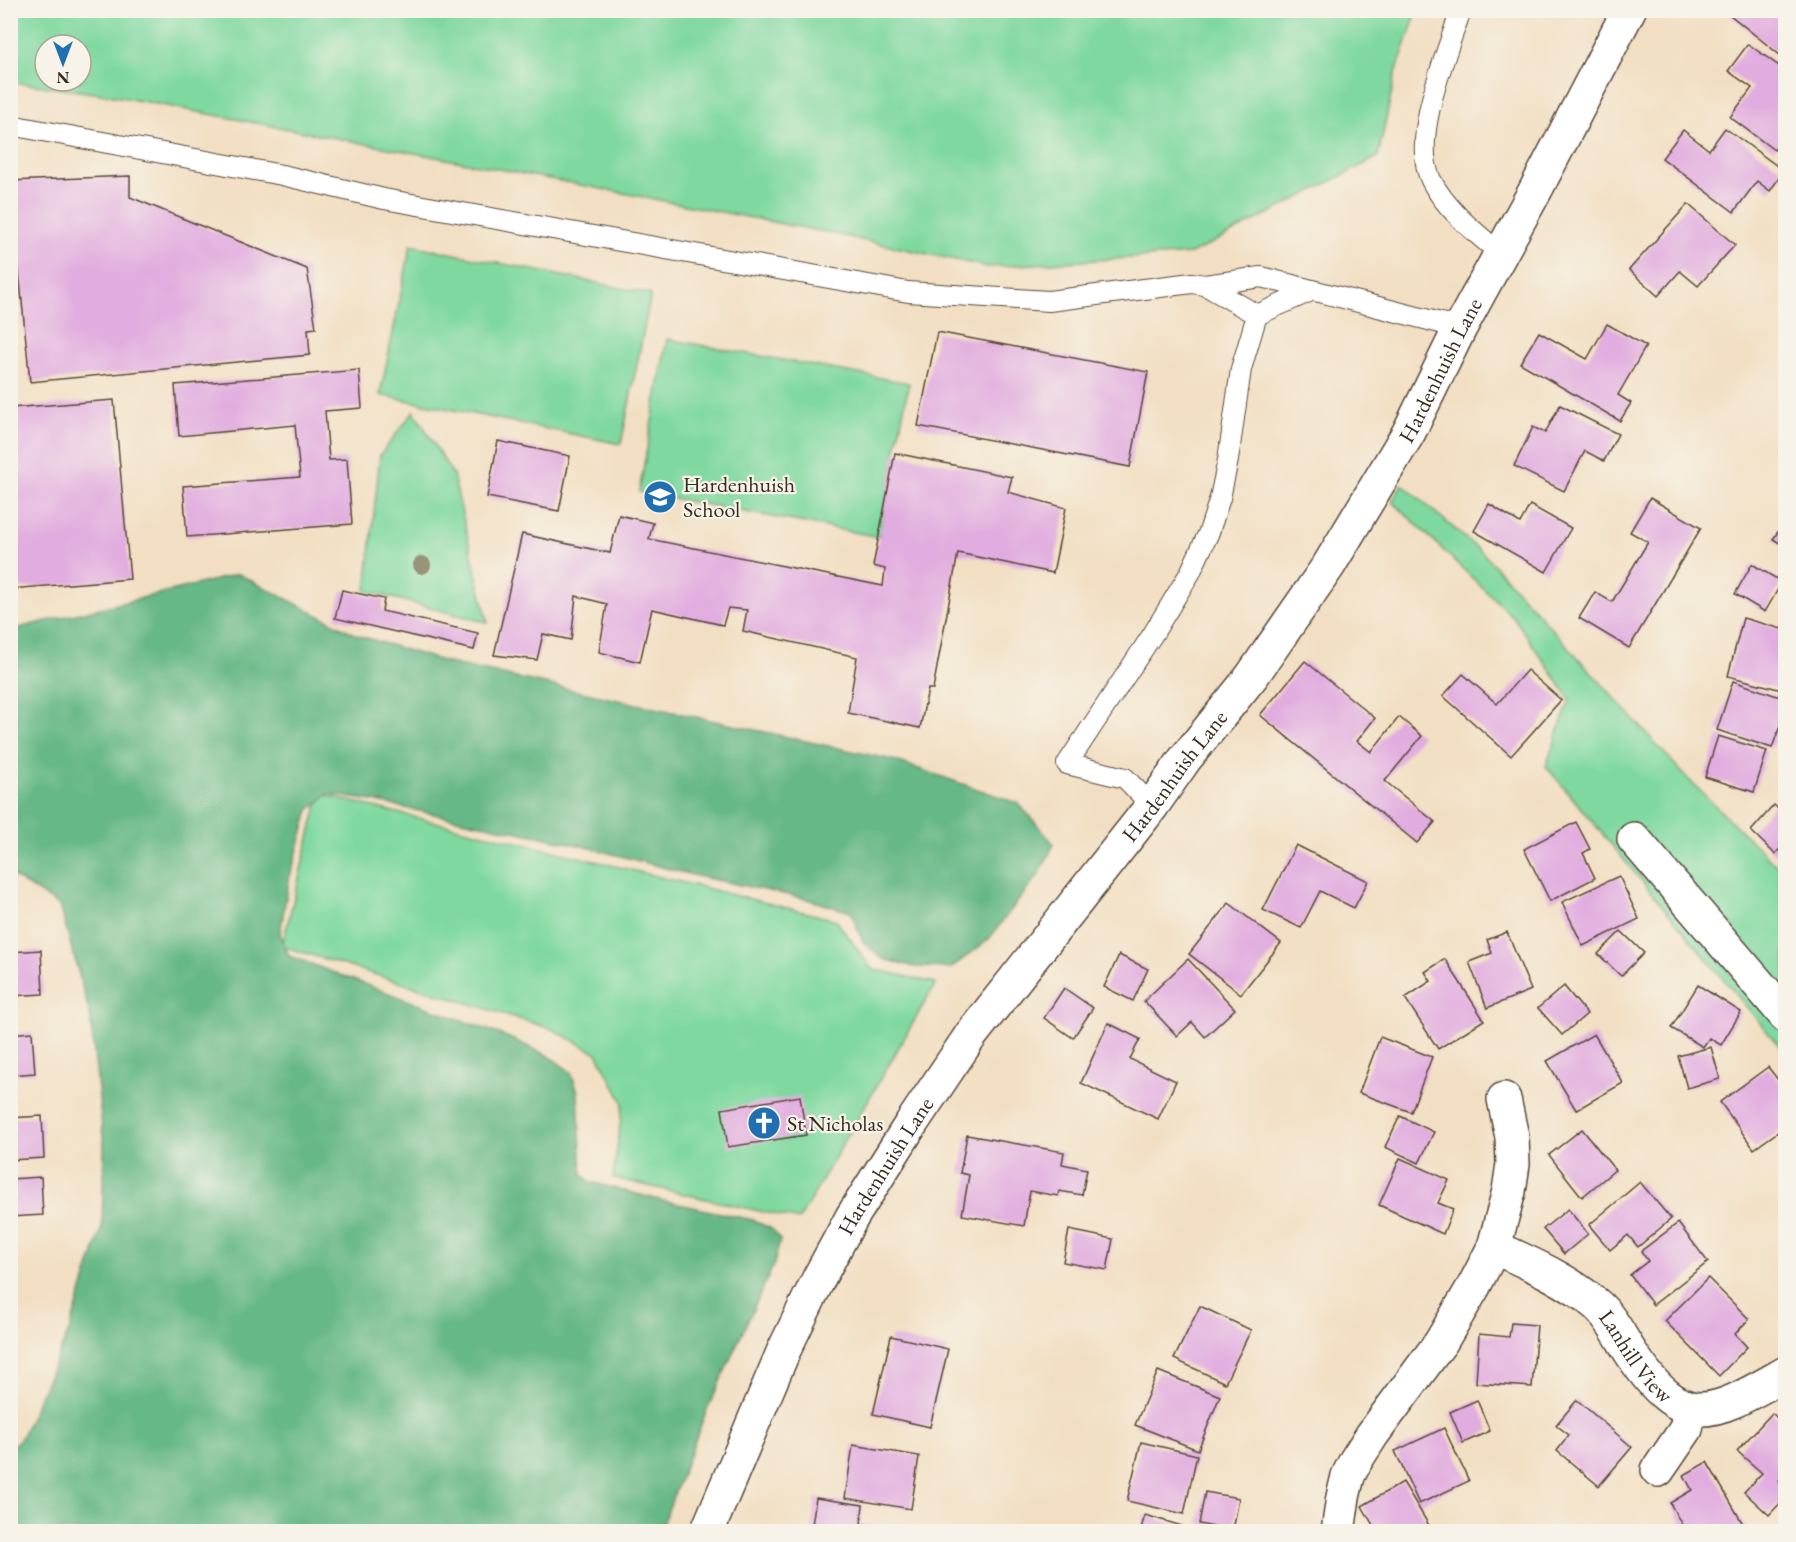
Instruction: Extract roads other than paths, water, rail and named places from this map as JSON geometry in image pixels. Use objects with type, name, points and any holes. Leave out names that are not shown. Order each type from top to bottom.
[{"type":"main road","name":"Hardenhuish Lane","points":[[707,1532],[784,1350],[852,1217],[971,1035],[1152,807],[1185,759],[1252,676],[1329,565],[1409,432],[1460,328],[1629,10]]},
{"type":"main road","points":[[1634,839],[1785,1016]]},
{"type":"main road","points":[[1338,1532],[1346,1486],[1356,1460],[1440,1342],[1474,1286],[1494,1246],[1509,1191],[1513,1164],[1512,1137],[1504,1100]]},
{"type":"main road","name":"Lanhill View","points":[[1494,1246],[1558,1278],[1599,1306],[1635,1360],[1663,1392],[1690,1409],[1715,1409],[1732,1403],[1785,1373]]},
{"type":"main road","points":[[1658,1470],[1686,1429],[1690,1409]]},
{"type":"lane","points":[[1461,10],[1438,78],[1427,121],[1425,148],[1427,166],[1430,178],[1447,204],[1501,254]]},
{"type":"lane","points":[[10,125],[282,175],[408,203],[908,291],[1049,300],[1192,283],[1205,285],[1261,277],[1460,328]]},
{"type":"lane","points":[[1205,285],[1257,315]]},
{"type":"lane","points":[[1152,807],[1125,778],[1068,764],[1153,634],[1190,573],[1209,532],[1220,498],[1228,460],[1241,369],[1257,315],[1313,290]]},
{"type":"place","name":"Hardenhuish School","points":[[660,497]]},
{"type":"place","name":"St Nicholas","points":[[764,1123]]}]
